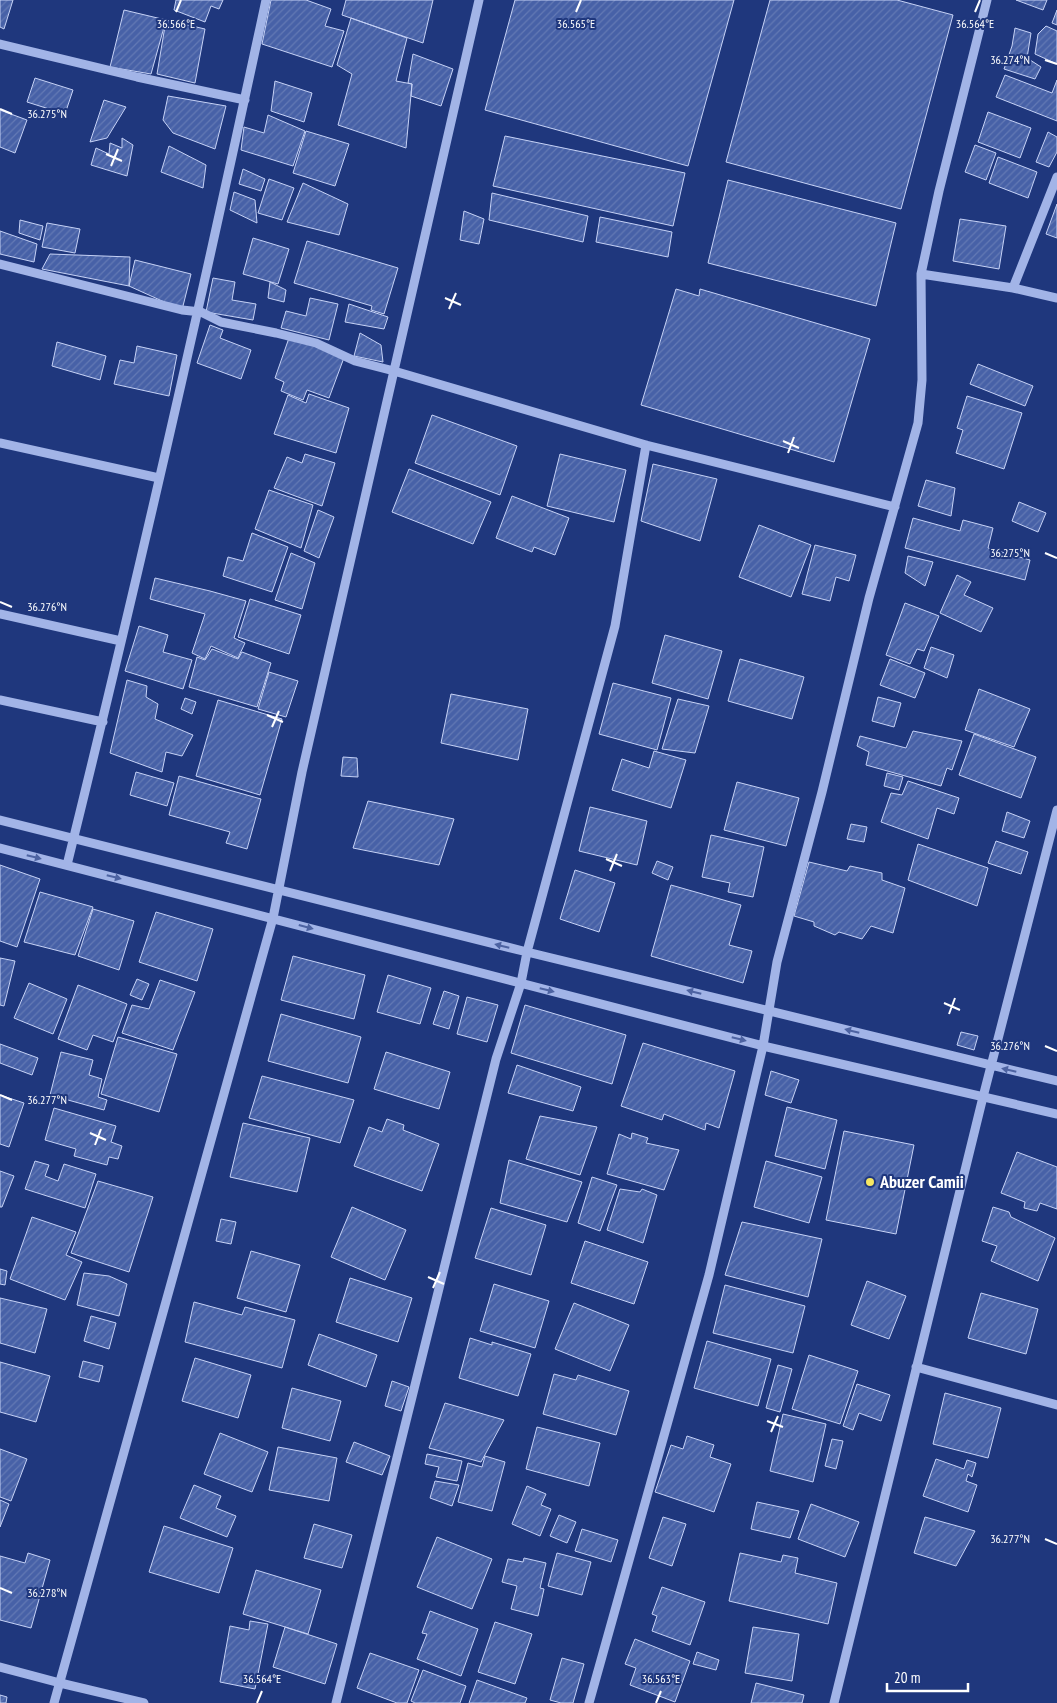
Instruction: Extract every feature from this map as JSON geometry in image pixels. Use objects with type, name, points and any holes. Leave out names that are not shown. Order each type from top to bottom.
[{"type":"street","points":[[67,865],[103,722],[266,0]]},
{"type":"street","points":[[54,1703],[273,918],[304,762],[479,0]]},
{"type":"street","points":[[589,1703],[709,1275],[763,1046],[777,962],[822,792],[869,598],[918,423],[922,380],[921,274],[939,191],[988,0]]},
{"type":"street","points":[[0,44],[128,75],[244,100]]},
{"type":"street","points":[[1013,288],[1057,176]]},
{"type":"street","points":[[0,264],[182,310],[197,311],[221,322],[316,343],[355,361],[646,445],[895,507]]},
{"type":"street","points":[[921,274],[1013,288],[1057,298]]},
{"type":"street","points":[[0,443],[159,478]]},
{"type":"street","points":[[336,1703],[494,1069],[520,983],[615,626],[646,445]]},
{"type":"street","points":[[0,614],[121,641]]},
{"type":"street","points":[[0,700],[103,722]]},
{"type":"street","points":[[834,1703],[983,1097],[1057,810]]},
{"type":"street","points":[[0,820],[527,952],[1057,1081]]},
{"type":"street","points":[[0,848],[763,1046],[1057,1114]]},
{"type":"street","points":[[916,1367],[1057,1405]]},
{"type":"street","points":[[0,1667],[144,1703]]},
{"type":"building","points":[[0,0],[13,0],[4,29],[0,27]]},
{"type":"building","points":[[176,0],[223,0],[219,9],[211,6],[205,22],[174,10]]},
{"type":"building","points":[[271,0],[306,0],[331,9],[325,26],[344,31],[332,67],[262,44]]},
{"type":"building","points":[[346,0],[433,0],[423,43],[342,15]]},
{"type":"building","points":[[515,0],[734,0],[688,166],[485,110]]},
{"type":"building","points":[[770,0],[897,0],[953,15],[901,209],[726,162]]},
{"type":"building","points":[[1016,0],[1047,0],[1043,10]]},
{"type":"building","points":[[124,10],[166,20],[151,74],[110,67]]},
{"type":"building","points":[[1057,10],[1057,25],[1052,23]]},
{"type":"building","points":[[351,18],[407,38],[396,81],[412,84],[406,148],[338,125],[352,74],[337,65]]},
{"type":"building","points":[[166,20],[205,29],[195,83],[157,74]]},
{"type":"building","points":[[1046,26],[1057,31],[1057,64],[1035,54],[1038,34]]},
{"type":"building","points":[[1015,28],[1031,33],[1027,58],[1041,67],[1035,79],[1004,69],[1012,46]]},
{"type":"building","points":[[413,54],[453,69],[441,106],[411,96],[412,84],[408,83]]},
{"type":"building","points":[[1005,75],[1052,93],[1057,80],[1057,121],[996,97]]},
{"type":"building","points":[[35,78],[73,90],[65,114],[27,102]]},
{"type":"building","points":[[275,81],[312,93],[304,122],[271,111]]},
{"type":"building","points":[[168,96],[226,106],[215,149],[173,133],[163,120]]},
{"type":"building","points":[[104,100],[126,107],[107,138],[90,142]]},
{"type":"building","points":[[0,110],[27,120],[15,153],[0,147]]},
{"type":"building","points":[[988,112],[1031,128],[1020,158],[978,142]]},
{"type":"building","points":[[268,115],[305,131],[293,166],[241,150],[244,127],[264,133]]},
{"type":"building","points":[[306,131],[349,144],[335,186],[293,173]]},
{"type":"building","points":[[1048,132],[1057,137],[1057,152],[1049,167],[1036,162]]},
{"type":"building","points":[[505,136],[685,173],[673,226],[493,186]]},
{"type":"building","points":[[122,138],[133,145],[127,176],[91,165],[96,148],[109,154],[110,143],[122,148]]},
{"type":"building","points":[[975,145],[996,153],[986,180],[965,172]]},
{"type":"building","points":[[169,146],[206,165],[203,188],[161,172]]},
{"type":"building","points":[[998,157],[1037,172],[1028,198],[989,183]]},
{"type":"building","points":[[243,169],[265,179],[261,191],[239,184]]},
{"type":"building","points":[[269,179],[294,188],[282,220],[258,213]]},
{"type":"building","points":[[728,180],[896,223],[876,306],[708,263]]},
{"type":"building","points":[[303,183],[348,204],[339,235],[287,222]]},
{"type":"building","points":[[234,192],[255,200],[257,223],[230,210]]},
{"type":"building","points":[[492,193],[588,216],[583,242],[489,220]]},
{"type":"building","points":[[1057,204],[1057,238],[1046,234]]},
{"type":"building","points":[[464,211],[484,219],[479,244],[460,240]]},
{"type":"building","points":[[600,217],[672,232],[668,257],[596,242]]},
{"type":"building","points":[[960,219],[1006,226],[999,269],[953,261]]},
{"type":"building","points":[[20,220],[43,226],[40,240],[19,233]]},
{"type":"building","points":[[47,223],[80,229],[75,253],[42,247]]},
{"type":"building","points":[[0,231],[37,244],[34,262],[0,254]]},
{"type":"building","points":[[253,238],[289,249],[278,284],[243,274]]},
{"type":"building","points":[[307,241],[398,268],[384,314],[371,310],[372,306],[294,283]]},
{"type":"building","points":[[50,254],[130,257],[129,286],[42,269]]},
{"type":"building","points":[[135,260],[191,274],[182,310],[129,286]]},
{"type":"building","points":[[213,278],[235,282],[232,300],[256,304],[253,320],[206,312]]},
{"type":"building","points":[[270,282],[286,290],[284,302],[268,298]]},
{"type":"building","points":[[676,289],[699,296],[700,289],[870,339],[834,462],[641,405]]},
{"type":"building","points":[[310,298],[338,304],[329,340],[281,328],[286,311],[306,316]]},
{"type":"building","points":[[349,304],[388,317],[384,329],[345,322]]},
{"type":"building","points":[[210,325],[223,330],[220,338],[251,350],[241,379],[197,363]]},
{"type":"building","points":[[360,333],[381,345],[383,362],[354,356]]},
{"type":"building","points":[[290,335],[345,355],[329,398],[307,390],[303,400],[281,391],[284,382],[275,378]]},
{"type":"building","points":[[57,342],[106,356],[100,380],[52,366]]},
{"type":"building","points":[[137,346],[177,355],[169,396],[114,384],[120,360],[134,363]]},
{"type":"building","points":[[978,364],[1033,386],[1025,406],[970,384]]},
{"type":"building","points":[[309,394],[349,408],[336,453],[274,434],[288,395],[306,403]]},
{"type":"building","points":[[967,396],[1022,413],[1004,469],[956,453],[963,430],[957,428]]},
{"type":"building","points":[[432,415],[517,446],[500,495],[415,463]]},
{"type":"building","points":[[305,454],[335,463],[322,506],[274,488],[287,457],[302,463]]},
{"type":"building","points":[[560,454],[626,470],[614,522],[547,506]]},
{"type":"building","points":[[653,464],[717,479],[700,541],[641,521]]},
{"type":"building","points":[[409,469],[491,502],[473,544],[392,512]]},
{"type":"building","points":[[926,480],[955,488],[951,516],[918,506]]},
{"type":"building","points":[[269,490],[313,505],[301,548],[255,529]]},
{"type":"building","points":[[512,496],[569,518],[555,555],[534,547],[532,552],[496,538]]},
{"type":"building","points":[[1019,502],[1046,513],[1038,532],[1012,521]]},
{"type":"building","points":[[318,510],[334,517],[319,558],[304,551]]},
{"type":"building","points":[[913,518],[960,531],[963,520],[993,528],[988,548],[1030,560],[1025,580],[905,548]]},
{"type":"building","points":[[759,525],[811,545],[791,597],[739,577]]},
{"type":"building","points":[[252,533],[288,547],[272,592],[223,576],[228,557],[243,561]]},
{"type":"building","points":[[815,545],[856,555],[849,581],[836,577],[830,601],[802,594]]},
{"type":"building","points":[[291,553],[315,563],[302,609],[275,600]]},
{"type":"building","points":[[908,556],[933,562],[925,586],[905,573]]},
{"type":"building","points":[[957,575],[971,582],[964,595],[993,608],[981,632],[940,613]]},
{"type":"building","points":[[155,578],[246,601],[234,638],[245,643],[238,658],[211,646],[205,659],[192,653],[205,614],[150,599]]},
{"type":"building","points":[[250,599],[301,615],[289,654],[238,637]]},
{"type":"building","points":[[905,603],[939,616],[924,651],[917,649],[910,664],[886,655]]},
{"type":"building","points":[[139,626],[168,635],[163,652],[192,660],[183,689],[125,671]]},
{"type":"building","points":[[665,635],[722,651],[708,699],[652,683]]},
{"type":"building","points":[[931,647],[954,655],[947,678],[924,668]]},
{"type":"building","points":[[212,649],[238,659],[242,652],[271,663],[257,707],[189,687],[197,657],[205,660]]},
{"type":"building","points":[[740,659],[804,677],[792,719],[728,701]]},
{"type":"building","points":[[890,659],[925,673],[915,698],[880,685]]},
{"type":"building","points":[[269,672],[298,681],[286,717],[258,709]]},
{"type":"building","points":[[127,680],[147,686],[146,697],[158,704],[155,719],[193,735],[182,756],[166,752],[162,772],[110,753]]},
{"type":"building","points":[[613,683],[671,698],[657,750],[599,734]]},
{"type":"building","points":[[979,689],[1030,709],[1014,747],[965,730]]},
{"type":"building","points":[[451,694],[528,709],[518,760],[441,743]]},
{"type":"building","points":[[878,697],[901,703],[894,727],[872,721]]},
{"type":"building","points":[[185,698],[196,702],[192,714],[181,709]]},
{"type":"building","points":[[678,699],[709,706],[695,753],[662,749]]},
{"type":"building","points":[[218,700],[282,719],[260,795],[196,776]]},
{"type":"building","points":[[913,731],[962,741],[952,770],[947,768],[941,786],[866,765],[869,752],[857,746],[860,736],[906,748]]},
{"type":"building","points":[[974,734],[1036,757],[1021,798],[959,775]]},
{"type":"building","points":[[654,751],[686,760],[671,808],[612,790],[622,759],[649,768]]},
{"type":"building","points":[[343,757],[357,758],[358,777],[341,776]]},
{"type":"building","points":[[136,772],[174,783],[167,806],[130,795]]},
{"type":"building","points":[[887,773],[903,777],[899,790],[884,786]]},
{"type":"building","points":[[179,776],[261,799],[247,849],[226,843],[230,832],[169,815]]},
{"type":"building","points":[[908,781],[959,798],[954,814],[937,808],[928,839],[881,822],[891,793],[902,795]]},
{"type":"building","points":[[737,782],[799,798],[786,846],[724,830]]},
{"type":"building","points":[[368,801],[454,819],[439,865],[353,848]]},
{"type":"building","points":[[590,807],[647,821],[637,865],[579,851]]},
{"type":"building","points":[[1007,812],[1030,821],[1024,838],[1002,831]]},
{"type":"building","points":[[851,824],[867,827],[864,842],[847,839]]},
{"type":"building","points":[[711,835],[764,847],[753,897],[728,892],[730,883],[702,877]]},
{"type":"building","points":[[996,841],[1028,852],[1021,874],[988,863]]},
{"type":"building","points":[[918,844],[988,868],[977,906],[908,880]]},
{"type":"building","points":[[657,861],[673,867],[668,880],[652,873]]},
{"type":"building","points":[[809,862],[847,871],[850,866],[882,873],[882,880],[905,888],[893,933],[871,926],[862,939],[839,932],[835,935],[814,926],[814,922],[794,916]]},
{"type":"building","points":[[0,865],[40,879],[17,947],[0,941]]},
{"type":"building","points":[[575,870],[615,883],[599,932],[560,919]]},
{"type":"building","points":[[671,885],[741,905],[729,945],[752,951],[743,983],[651,956]]},
{"type":"building","points":[[40,892],[93,907],[75,955],[24,942]]},
{"type":"building","points":[[93,909],[134,921],[119,970],[78,956]]},
{"type":"building","points":[[156,912],[213,929],[197,981],[139,962]]},
{"type":"building","points":[[293,956],[365,975],[354,1019],[281,1000]]},
{"type":"building","points":[[0,958],[15,961],[4,1006],[0,1005]]},
{"type":"building","points":[[388,975],[431,988],[420,1024],[377,1012]]},
{"type":"building","points":[[137,979],[149,984],[142,1000],[130,995]]},
{"type":"building","points":[[160,980],[195,992],[173,1050],[122,1033],[132,1005],[149,1009]]},
{"type":"building","points":[[29,983],[67,999],[53,1034],[14,1018]]},
{"type":"building","points":[[78,985],[127,1004],[113,1042],[93,1035],[87,1050],[58,1039]]},
{"type":"building","points":[[444,991],[459,996],[449,1029],[433,1024]]},
{"type":"building","points":[[467,997],[498,1005],[487,1042],[457,1034]]},
{"type":"building","points":[[525,1005],[626,1035],[612,1084],[511,1053]]},
{"type":"building","points":[[281,1014],[361,1037],[348,1083],[268,1061]]},
{"type":"building","points":[[961,1032],[978,1036],[974,1050],[957,1045]]},
{"type":"building","points":[[118,1037],[177,1054],[159,1112],[101,1094]]},
{"type":"building","points":[[643,1043],[735,1071],[719,1128],[706,1123],[705,1130],[664,1114],[662,1120],[621,1106]]},
{"type":"building","points":[[0,1044],[38,1058],[32,1075],[0,1063]]},
{"type":"building","points":[[61,1052],[93,1060],[89,1075],[102,1079],[98,1097],[107,1100],[104,1110],[50,1095]]},
{"type":"building","points":[[386,1052],[450,1072],[439,1109],[374,1089]]},
{"type":"building","points":[[517,1065],[581,1087],[573,1111],[508,1093]]},
{"type":"building","points":[[771,1071],[799,1080],[791,1103],[765,1095]]},
{"type":"building","points":[[262,1076],[354,1100],[340,1143],[249,1118]]},
{"type":"building","points":[[0,1095],[24,1103],[9,1147],[0,1144]]},
{"type":"building","points":[[787,1107],[837,1120],[825,1169],[775,1156]]},
{"type":"building","points":[[54,1108],[116,1126],[111,1142],[122,1146],[118,1159],[109,1157],[107,1165],[74,1156],[76,1149],[45,1140]]},
{"type":"building","points":[[540,1116],[597,1127],[580,1175],[526,1159]]},
{"type":"building","points":[[387,1119],[404,1125],[403,1130],[439,1144],[422,1191],[354,1166],[369,1127],[382,1132]]},
{"type":"building","points":[[243,1123],[310,1138],[297,1192],[230,1177]]},
{"type":"building","name":"Abuzer Camii","points":[[844,1131],[914,1145],[896,1234],[826,1220]]},
{"type":"building","points":[[632,1133],[648,1138],[646,1143],[679,1150],[664,1190],[607,1174],[619,1134],[631,1139]]},
{"type":"building","points":[[1017,1152],[1057,1167],[1057,1209],[1040,1203],[1037,1211],[1024,1208],[1025,1202],[1001,1193]]},
{"type":"building","points":[[509,1160],[582,1182],[567,1222],[500,1203]]},
{"type":"building","points":[[35,1161],[49,1165],[45,1176],[58,1181],[64,1164],[96,1174],[85,1208],[25,1189]]},
{"type":"building","points":[[766,1161],[822,1177],[809,1223],[754,1207]]},
{"type":"building","points":[[0,1171],[14,1176],[2,1207],[0,1207]]},
{"type":"building","points":[[592,1177],[617,1185],[600,1231],[578,1223]]},
{"type":"building","points":[[98,1181],[153,1197],[129,1272],[71,1253]]},
{"type":"building","points":[[620,1189],[640,1192],[642,1189],[657,1195],[643,1243],[607,1230]]},
{"type":"building","points":[[352,1207],[406,1230],[385,1280],[331,1257]]},
{"type":"building","points":[[993,1207],[1009,1212],[1011,1217],[1055,1238],[1038,1281],[991,1261],[997,1246],[982,1241]]},
{"type":"building","points":[[491,1208],[546,1225],[531,1275],[475,1258]]},
{"type":"building","points":[[32,1217],[76,1232],[66,1255],[82,1262],[65,1300],[10,1279]]},
{"type":"building","points":[[221,1219],[236,1222],[231,1244],[216,1241]]},
{"type":"building","points":[[742,1222],[822,1239],[808,1297],[725,1275]]},
{"type":"building","points":[[585,1241],[648,1262],[634,1304],[571,1283]]},
{"type":"building","points":[[251,1251],[300,1265],[286,1312],[237,1298]]},
{"type":"building","points":[[0,1269],[7,1271],[5,1285],[0,1284]]},
{"type":"building","points":[[84,1273],[109,1276],[127,1284],[119,1316],[77,1305]]},
{"type":"building","points":[[350,1278],[412,1298],[398,1342],[336,1322]]},
{"type":"building","points":[[867,1281],[906,1296],[889,1339],[851,1325]]},
{"type":"building","points":[[494,1284],[549,1301],[535,1348],[480,1331]]},
{"type":"building","points":[[725,1285],[805,1306],[793,1353],[713,1333]]},
{"type":"building","points":[[981,1293],[1038,1309],[1026,1354],[968,1338]]},
{"type":"building","points":[[0,1298],[47,1309],[35,1353],[0,1343]]},
{"type":"building","points":[[194,1302],[242,1315],[245,1307],[295,1320],[282,1368],[185,1342]]},
{"type":"building","points":[[574,1303],[629,1325],[610,1371],[555,1349]]},
{"type":"building","points":[[91,1316],[116,1323],[109,1349],[84,1341]]},
{"type":"building","points":[[319,1334],[377,1355],[366,1387],[308,1365]]},
{"type":"building","points":[[470,1338],[492,1345],[492,1342],[531,1354],[518,1396],[459,1378]]},
{"type":"building","points":[[707,1341],[771,1359],[758,1406],[694,1388]]},
{"type":"building","points":[[809,1355],[858,1371],[840,1424],[792,1409]]},
{"type":"building","points":[[195,1358],[251,1375],[238,1418],[182,1401]]},
{"type":"building","points":[[83,1361],[103,1366],[99,1382],[79,1377]]},
{"type":"building","points":[[0,1362],[50,1376],[36,1422],[0,1412]]},
{"type":"building","points":[[778,1365],[792,1369],[780,1412],[766,1408]]},
{"type":"building","points":[[554,1374],[576,1380],[578,1375],[629,1391],[616,1435],[543,1414]]},
{"type":"building","points":[[392,1381],[409,1387],[401,1411],[385,1406]]},
{"type":"building","points":[[857,1384],[890,1395],[881,1421],[859,1413],[853,1430],[843,1426]]},
{"type":"building","points":[[292,1388],[341,1401],[330,1441],[282,1428]]},
{"type":"building","points":[[945,1393],[1001,1408],[988,1458],[933,1444]]},
{"type":"building","points":[[445,1403],[504,1420],[481,1462],[429,1448]]},
{"type":"building","points":[[783,1414],[826,1424],[813,1482],[770,1471]]},
{"type":"building","points":[[537,1427],[600,1443],[589,1486],[526,1469]]},
{"type":"building","points":[[220,1433],[268,1452],[252,1492],[204,1474]]},
{"type":"building","points":[[687,1436],[714,1445],[710,1457],[731,1464],[714,1512],[655,1492],[671,1445],[683,1449]]},
{"type":"building","points":[[832,1439],[843,1441],[836,1469],[825,1466]]},
{"type":"building","points":[[354,1442],[390,1456],[382,1475],[346,1462]]},
{"type":"building","points":[[278,1447],[337,1458],[329,1501],[269,1490]]},
{"type":"building","points":[[0,1449],[27,1459],[11,1501],[0,1497]]},
{"type":"building","points":[[427,1454],[462,1461],[457,1481],[436,1477],[439,1467],[425,1464]]},
{"type":"building","points":[[485,1456],[505,1462],[492,1511],[458,1502],[468,1463],[482,1467]]},
{"type":"building","points":[[936,1459],[964,1469],[967,1460],[976,1463],[972,1477],[968,1474],[966,1481],[977,1485],[968,1512],[923,1496]]},
{"type":"building","points":[[435,1481],[459,1485],[452,1506],[430,1498]]},
{"type":"building","points":[[194,1485],[221,1496],[216,1508],[236,1516],[227,1537],[180,1518]]},
{"type":"building","points":[[527,1486],[546,1494],[541,1505],[551,1509],[540,1536],[512,1524]]},
{"type":"building","points":[[0,1500],[9,1504],[0,1527]]},
{"type":"building","points":[[757,1502],[799,1511],[790,1538],[751,1529]]},
{"type":"building","points":[[811,1504],[859,1522],[845,1557],[798,1539]]},
{"type":"building","points":[[559,1515],[576,1522],[567,1543],[550,1536]]},
{"type":"building","points":[[663,1517],[686,1524],[672,1566],[649,1558]]},
{"type":"building","points":[[925,1517],[975,1531],[956,1566],[914,1553]]},
{"type":"building","points":[[314,1524],[352,1535],[342,1568],[304,1558]]},
{"type":"building","points":[[164,1526],[233,1548],[219,1593],[149,1572]]},
{"type":"building","points":[[582,1529],[618,1540],[611,1562],[575,1551]]},
{"type":"building","points":[[437,1537],[492,1559],[472,1609],[417,1587]]},
{"type":"building","points":[[28,1553],[50,1560],[31,1628],[0,1620],[0,1556],[25,1563]]},
{"type":"building","points":[[557,1553],[591,1562],[582,1595],[548,1586]]},
{"type":"building","points":[[740,1553],[781,1562],[783,1555],[798,1558],[795,1573],[837,1583],[828,1624],[729,1601]]},
{"type":"building","points":[[524,1558],[546,1563],[540,1588],[544,1589],[538,1616],[511,1609],[517,1586],[502,1582],[508,1559],[523,1562]]},
{"type":"building","points":[[256,1570],[321,1590],[308,1634],[243,1614]]},
{"type":"building","points":[[662,1587],[705,1602],[690,1645],[652,1631],[657,1616],[652,1614]]},
{"type":"building","points":[[430,1611],[478,1629],[461,1676],[417,1659],[427,1634],[422,1633]]},
{"type":"building","points":[[250,1621],[268,1624],[255,1689],[220,1682],[230,1626],[249,1630]]},
{"type":"building","points":[[495,1622],[532,1634],[515,1684],[478,1672]]},
{"type":"building","points":[[285,1627],[337,1644],[325,1684],[273,1667]]},
{"type":"building","points":[[753,1627],[799,1634],[792,1681],[745,1673]]},
{"type":"building","points":[[635,1639],[690,1661],[675,1702],[630,1685],[636,1668],[625,1664]]},
{"type":"building","points":[[697,1652],[719,1660],[716,1670],[693,1664]]},
{"type":"building","points":[[370,1653],[419,1670],[407,1703],[397,1703],[357,1688]]},
{"type":"building","points":[[562,1658],[584,1664],[573,1703],[561,1703],[550,1700]]},
{"type":"building","points":[[423,1670],[466,1686],[460,1703],[415,1703],[411,1701]]},
{"type":"building","points":[[477,1680],[527,1698],[525,1703],[469,1703]]},
{"type":"building","points":[[756,1683],[804,1695],[802,1703],[751,1703]]},
{"type":"building","points":[[0,1695],[7,1697],[6,1703],[0,1703]]},
{"type":"place","name":"Abuzer Camii","points":[[870,1182]]}]
